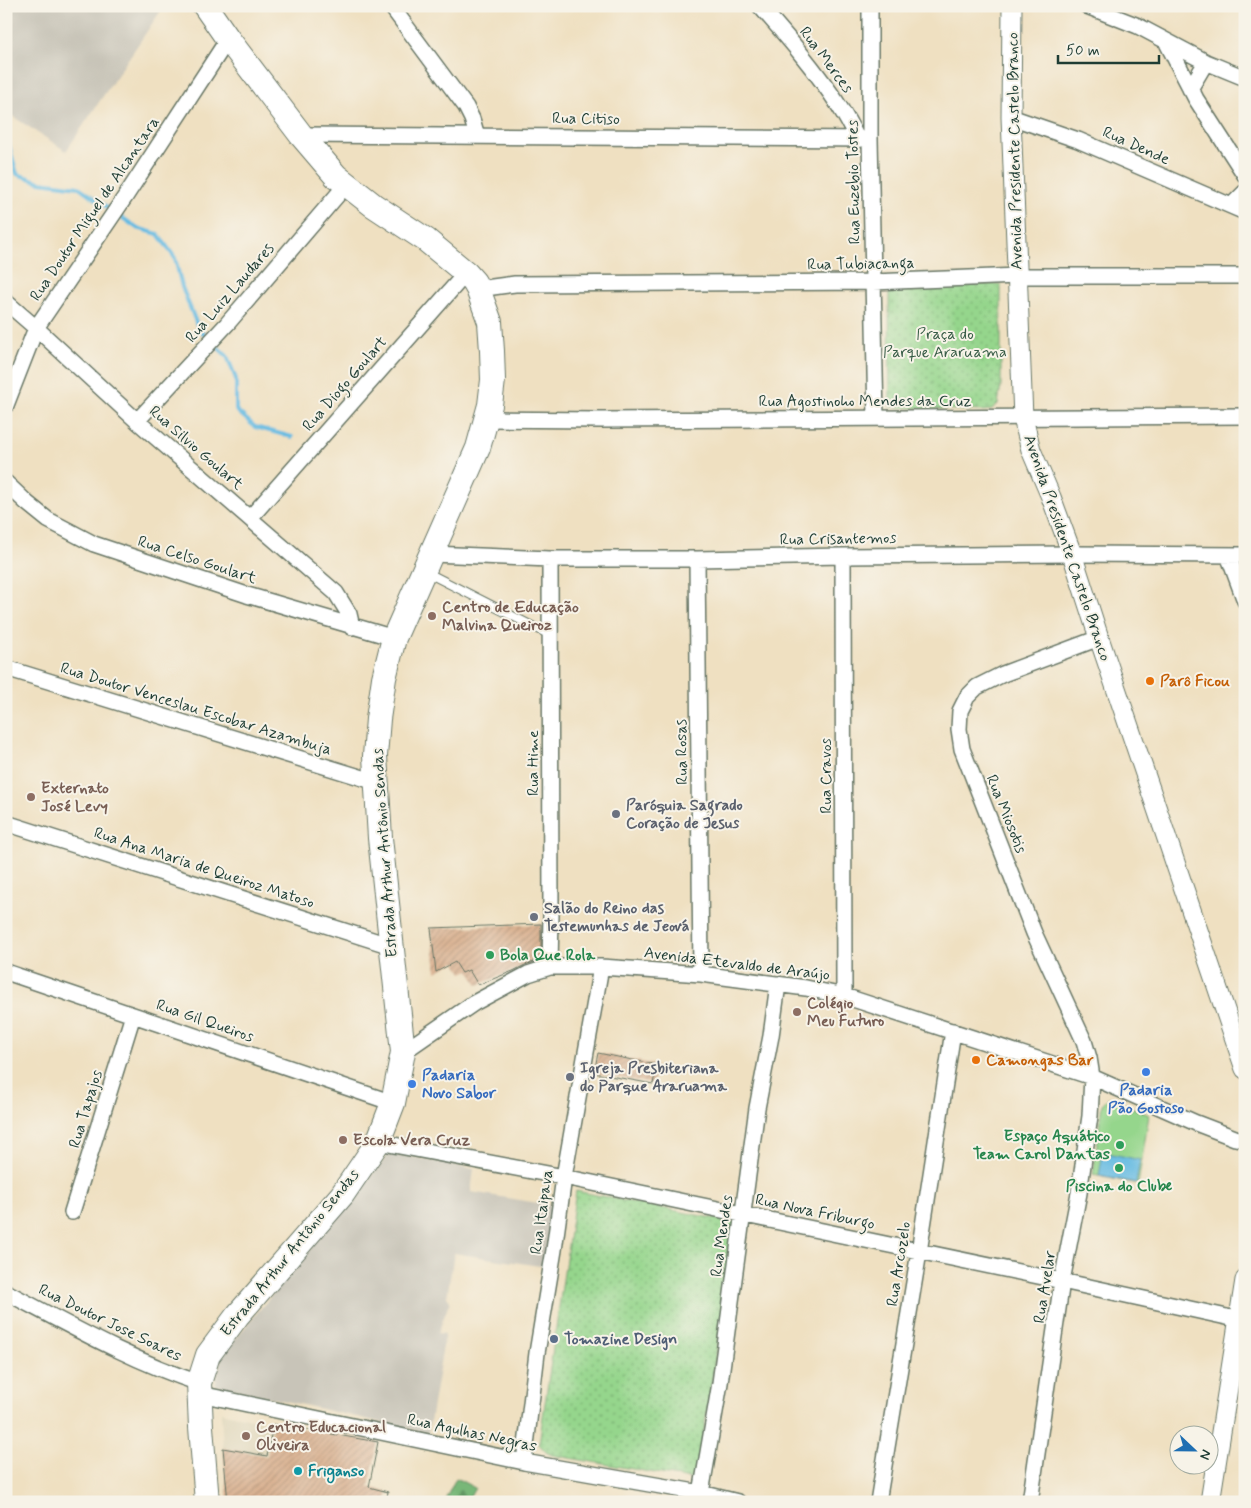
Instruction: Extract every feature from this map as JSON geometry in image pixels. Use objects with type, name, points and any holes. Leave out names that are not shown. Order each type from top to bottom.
[{"type":"main road","points":[[205,6],[228,39],[324,163],[373,206],[426,240],[472,281]]},
{"type":"main road","name":"Estrada Arthur Antônio Sendas","points":[[207,1502],[199,1388],[208,1355],[243,1309],[342,1195],[378,1142],[392,1103],[403,1052],[380,838],[375,756],[378,719],[384,678],[394,638],[478,448],[490,405],[493,380],[490,322],[472,281]]},
{"type":"street","points":[[391,6],[466,107],[472,119],[476,136]]},
{"type":"street","name":"Rua Merces","points":[[760,6],[821,80],[864,139]]},
{"type":"street","name":"Rua Euzebio Tostes","points":[[870,6],[864,139],[873,282],[876,418]]},
{"type":"street","name":"Avenida Presidente Castelo Branco","points":[[1012,6],[1011,117],[1023,418],[1031,450],[1052,497],[1072,554],[1245,1068]]},
{"type":"street","points":[[1087,6],[1123,20],[1206,62],[1245,78]]},
{"type":"street","name":"Rua Doutor Miguel de Alcantara","points":[[6,405],[36,328],[126,197],[228,39]]},
{"type":"street","points":[[1166,41],[1190,89],[1245,175]]},
{"type":"street","points":[[1190,89],[1206,62]]},
{"type":"street","name":"Rua Dende","points":[[1011,117],[1078,140],[1238,209]]},
{"type":"street","name":"Rua Citiso","points":[[301,135],[864,139]]},
{"type":"street","name":"Rua Luiz Laudares","points":[[137,421],[205,349],[346,184]]},
{"type":"street","points":[[1238,209],[1245,192]]},
{"type":"street","name":"Rua Tubiacanga","points":[[472,281],[515,284],[873,282],[1018,276],[1245,276]]},
{"type":"street","name":"Rua Diogo Goulart","points":[[250,518],[472,281]]},
{"type":"street","name":"Rua Silvio Goulart","points":[[6,302],[137,421],[336,593],[349,614],[352,627]]},
{"type":"street","name":"Rua Agostinoho Mendes da Cruz","points":[[486,419],[1245,416]]},
{"type":"street","name":"Rua Celso Goulart","points":[[6,483],[48,520],[94,544],[247,595],[394,638]]},
{"type":"street","name":"Rua Crisantemos","points":[[428,562],[1072,554],[1245,555]]},
{"type":"street","points":[[1228,555],[1245,601]]},
{"type":"street","name":"Rua Cravos","points":[[843,556],[844,996]]},
{"type":"street","name":"Rua Hime","points":[[550,559],[550,967]]},
{"type":"street","name":"Rua Rosas","points":[[698,559],[701,974]]},
{"type":"street","name":"Rua Miosotis","points":[[1092,1078],[1084,1040],[1034,933],[962,750],[959,729],[960,710],[967,697],[977,687],[1003,674],[1099,638]]},
{"type":"street","name":"Rua Doutor Venceslau Escobar Azambuja","points":[[6,668],[376,782]]},
{"type":"street","name":"Rua Ana Maria de Queiroz Matoso","points":[[6,823],[391,946]]},
{"type":"street","name":"Avenida Etevaldo de Araújo","points":[[403,1052],[482,999],[528,974],[550,967],[601,967],[701,974],[778,984],[844,996],[1092,1078],[1196,1123],[1245,1140]]},
{"type":"street","name":"Rua Itaipava","points":[[524,1462],[537,1353],[564,1177],[601,967]]},
{"type":"street","name":"Rua Gil Queiros","points":[[6,972],[392,1103]]},
{"type":"street","name":"Rua Mendes","points":[[701,1493],[720,1383],[756,1118],[771,1036],[778,984]]},
{"type":"street","name":"Rua Tapajos","points":[[72,1212],[134,1015]]},
{"type":"street","name":"Rua Arcozelo","points":[[878,1502],[953,1031]]},
{"type":"street","name":"Rua Avelar","points":[[1030,1502],[1062,1281],[1080,1193],[1090,1116],[1092,1078]]},
{"type":"street","name":"Rua Nova Friburgo","points":[[378,1142],[564,1177],[1242,1320]]},
{"type":"street","points":[[1210,1502],[1242,1320],[1245,1280]]},
{"type":"street","name":"Rua Doutor Jose Soares","points":[[6,1292],[199,1388]]},
{"type":"street","name":"Rua Agulhas Negras","points":[[199,1388],[524,1462],[701,1493],[738,1502]]},
{"type":"lane","points":[[428,562],[550,635]]},
{"type":"shaded area","points":[[6,6],[164,6],[66,151],[6,112]]},
{"type":"shaded area","points":[[390,1153],[474,1169],[471,1192],[556,1206],[546,1267],[454,1253],[447,1297],[450,1301],[438,1333],[445,1334],[428,1433],[215,1385],[222,1355]]},
{"type":"shaded area","name":"Centro Educacional Oliveira","points":[[221,1412],[273,1424],[267,1456],[223,1448]]},
{"type":"green space","name":"Praça do Parque Araruama","points":[[1001,284],[1001,385],[998,404],[992,410],[982,411],[890,407],[889,293],[895,287]]},
{"type":"green space","name":"Espaço Aquático Team Carol Dantas","points":[[1109,1097],[1149,1115],[1138,1184],[1093,1175],[1102,1104]]},
{"type":"green space","points":[[576,1191],[737,1223],[696,1480],[552,1455],[546,1452],[539,1444]]},
{"type":"green space","points":[[456,1478],[475,1488],[467,1502],[444,1502]]},
{"type":"water","name":"Piscina do Clube","points":[[1103,1152],[1140,1160],[1136,1183],[1099,1176]]},
{"type":"building","name":"Bola Que Rola","points":[[541,924],[541,960],[478,985],[469,970],[462,973],[455,962],[436,972],[431,928]]},
{"type":"building","points":[[598,1053],[657,1065],[653,1084],[594,1073]]},
{"type":"building","name":"Friganso","points":[[273,1424],[378,1442],[369,1487],[388,1492],[386,1502],[228,1502],[223,1448],[267,1456]]},
{"type":"waterway","points":[[8,142],[17,174],[40,182],[79,187],[111,210]]},
{"type":"waterway","points":[[117,214],[137,228],[158,234],[175,258],[182,287],[199,330],[209,339]]},
{"type":"waterway","points":[[214,344],[227,356],[236,379],[236,410],[255,427],[292,437]]},
{"type":"place","name":"Centro de Educação Malvina Queiroz","points":[[432,616]]},
{"type":"place","name":"Parô Ficou","points":[[1150,681]]},
{"type":"place","name":"Externato José Levy","points":[[31,797]]},
{"type":"place","name":"Paróquia Sagrado Coração de Jesus","points":[[616,814]]},
{"type":"place","name":"Salão do Reino das Testemunhas de Jeová","points":[[534,917]]},
{"type":"place","name":"Bola Que Rola","points":[[490,955]]},
{"type":"place","name":"Colégio Meu Futuro","points":[[797,1012]]},
{"type":"place","name":"Camongas Bar","points":[[976,1060]]},
{"type":"place","name":"Padaria Pão Gostoso","points":[[1146,1072]]},
{"type":"place","name":"Igreja Presbiteriana do Parque Araruama","points":[[570,1077]]},
{"type":"place","name":"Padaria Novo Sabor","points":[[412,1084]]},
{"type":"place","name":"Escola Vera Cruz","points":[[343,1140]]},
{"type":"place","name":"Espaço Aquático Team Carol Dantas","points":[[1120,1145]]},
{"type":"place","name":"Piscina do Clube","points":[[1119,1168]]},
{"type":"place","name":"Tomazine Design","points":[[554,1339]]},
{"type":"place","name":"Centro Educacional Oliveira","points":[[246,1436]]},
{"type":"place","name":"Friganso","points":[[298,1471]]}]
